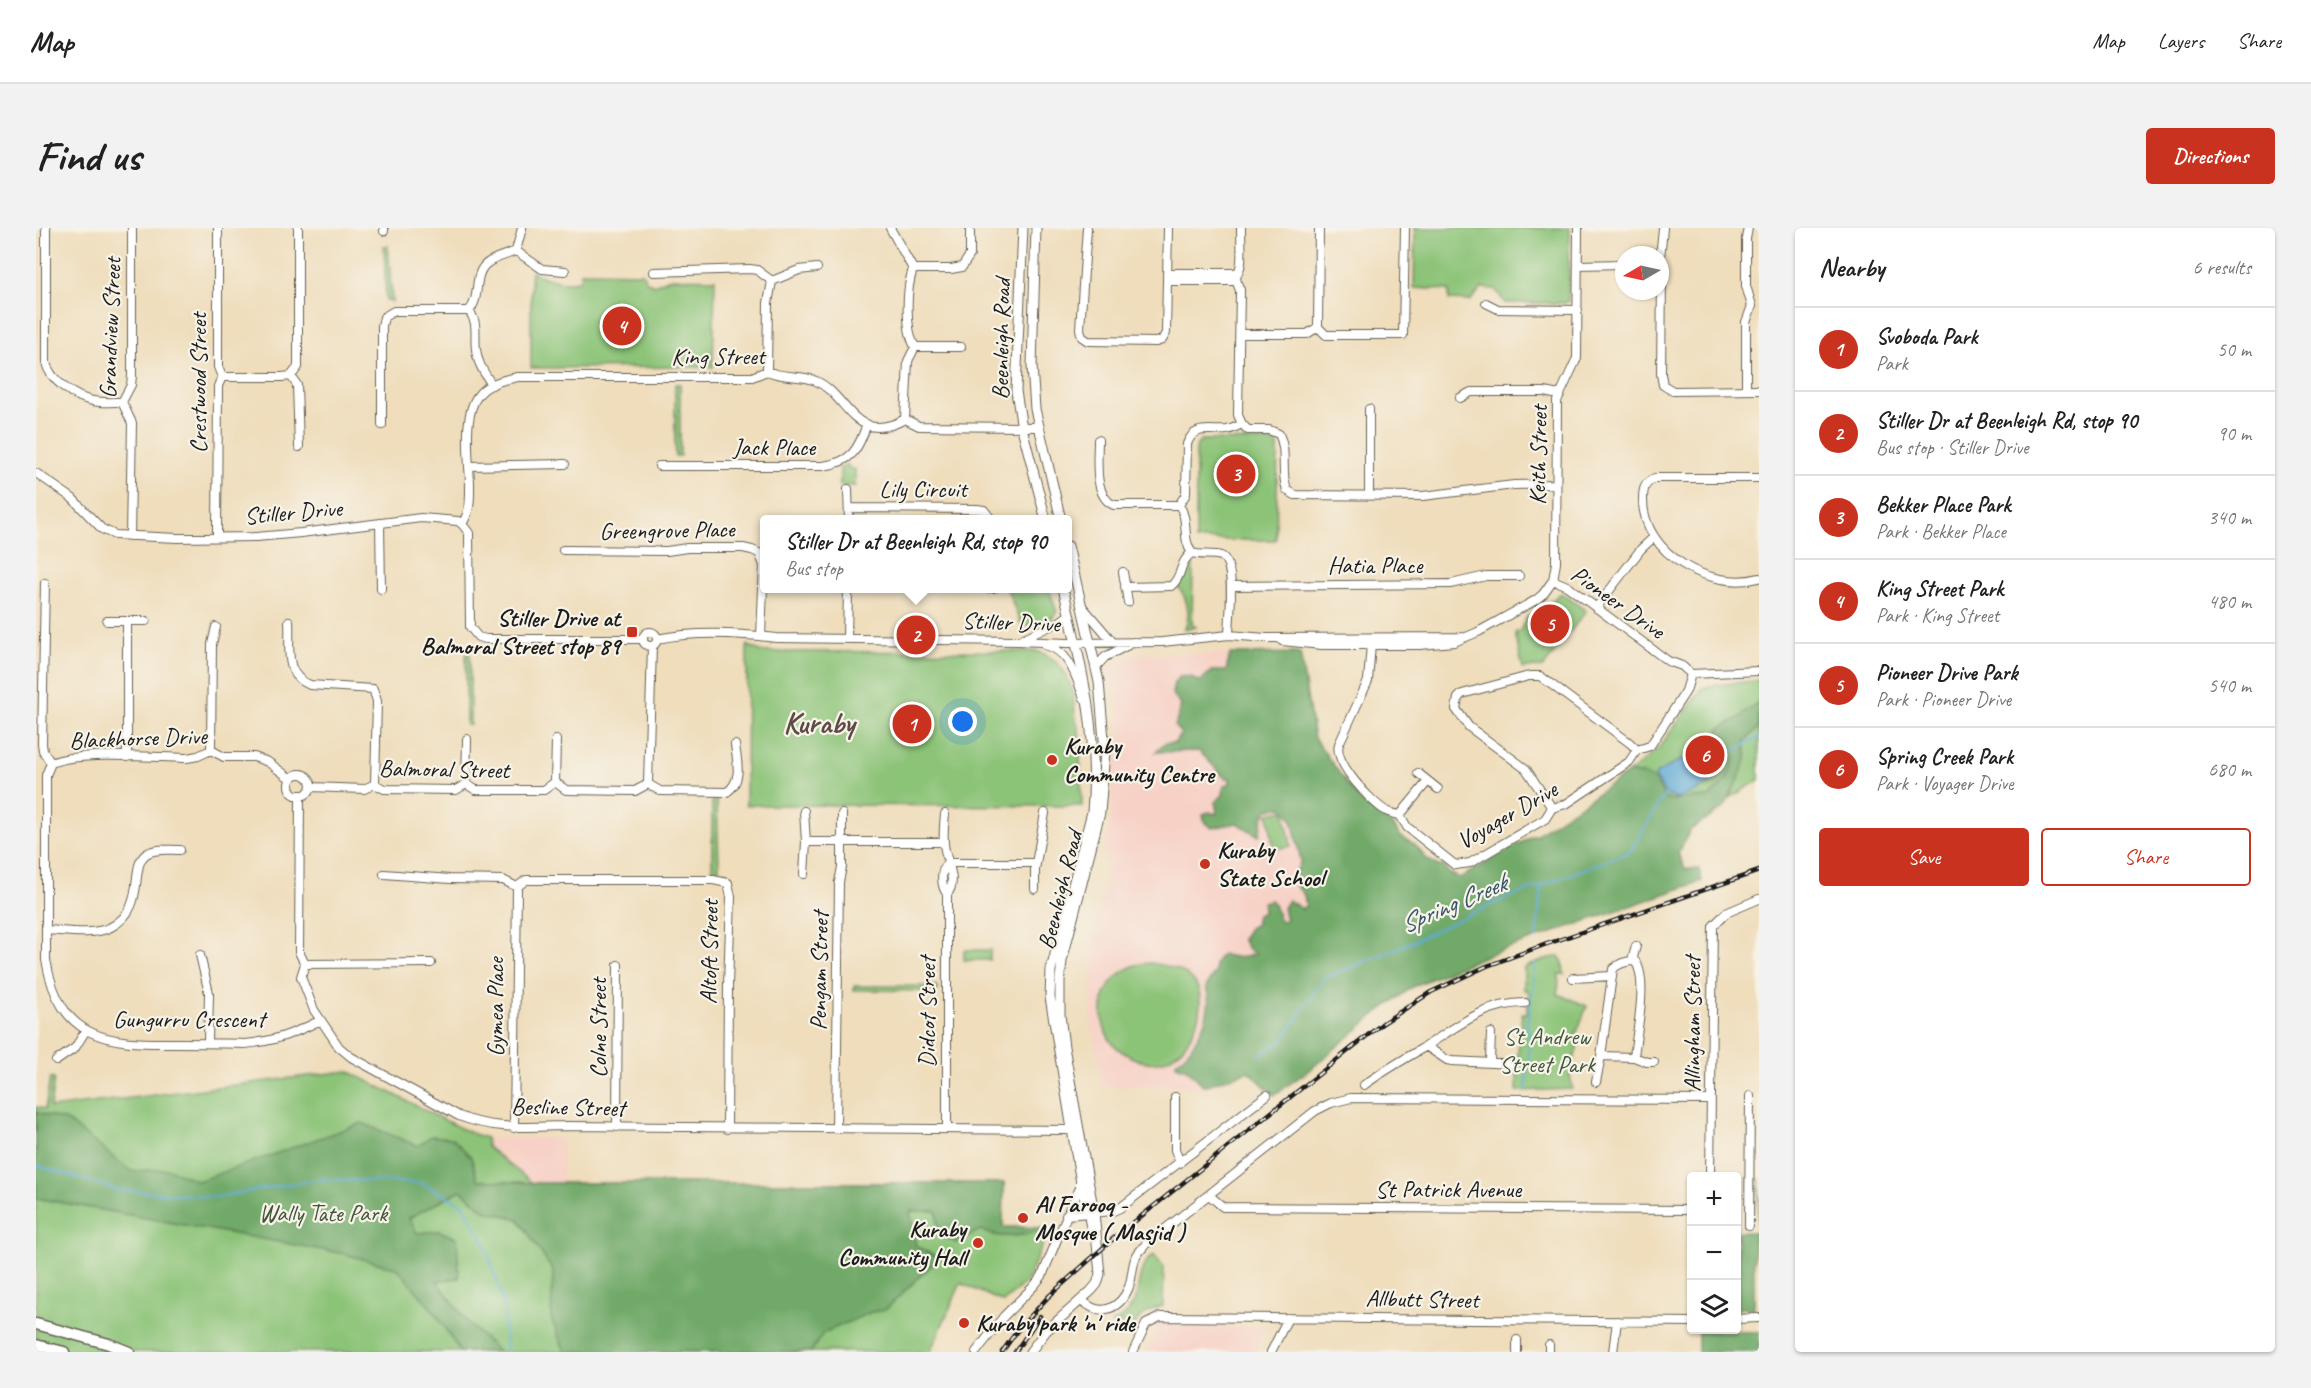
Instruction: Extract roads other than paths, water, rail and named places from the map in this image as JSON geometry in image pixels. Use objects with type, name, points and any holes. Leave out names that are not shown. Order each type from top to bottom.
[{"type":"highway","points":[[36,1324],[110,1344],[129,1352]]},
{"type":"highway","points":[[36,1345],[64,1352]]},
{"type":"main road","name":"Beenleigh Road","points":[[1023,228],[1016,391],[1022,428],[1045,515]]},
{"type":"main road","name":"Beenleigh Road","points":[[1036,228],[1032,366],[1038,427],[1060,515]]},
{"type":"main road","name":"Beenleigh Road","points":[[1072,563],[1096,667],[1105,751],[1100,813],[1062,961],[1060,980],[1061,1026],[1076,1128],[1080,1177],[1085,1202],[1091,1213]]},
{"type":"main road","name":"Beenleigh Road","points":[[1030,1352],[1046,1330],[1082,1300],[1097,1284],[1100,1274],[1087,1182],[1049,985],[1060,933],[1092,812],[1094,756],[1091,719],[1077,643],[1064,593]]},
{"type":"street","points":[[46,228],[46,363],[48,372],[53,379],[83,398],[93,401],[122,402]]},
{"type":"street","name":"Grandview Street","points":[[130,536],[132,423],[122,402],[131,385],[132,376],[132,228]]},
{"type":"street","name":"Crestwood Street","points":[[217,537],[218,386],[222,377],[218,367],[218,228]]},
{"type":"street","points":[[291,376],[298,367],[298,228]]},
{"type":"street","points":[[516,251],[522,228]]},
{"type":"street","points":[[890,228],[913,269],[909,282],[909,336],[915,347]]},
{"type":"street","points":[[1087,228],[1080,329],[1082,337],[1088,341],[1156,342],[1166,333],[1168,228]]},
{"type":"street","points":[[1241,228],[1241,266],[1236,277],[1240,290],[1238,415],[1248,430],[1269,430],[1279,434],[1284,443],[1284,482],[1287,490],[1294,495],[1431,495],[1515,485],[1556,484]]},
{"type":"street","points":[[1319,228],[1318,327],[1326,335],[1403,335],[1405,228]]},
{"type":"street","name":"Keith Street","points":[[1553,580],[1556,563],[1558,395],[1577,358],[1578,228]]},
{"type":"street","points":[[1661,246],[1663,228]]},
{"type":"street","points":[[1746,390],[1746,322],[1755,306],[1746,293],[1748,228]]},
{"type":"street","points":[[913,269],[962,267],[970,255],[970,231]]},
{"type":"street","points":[[516,251],[542,269],[566,271]]},
{"type":"street","points":[[382,425],[382,326],[384,317],[390,312],[469,311],[474,305],[479,274],[485,265],[516,251]]},
{"type":"street","points":[[1578,265],[1615,264]]},
{"type":"street","points":[[772,281],[799,270],[817,268]]},
{"type":"street","points":[[654,272],[750,269],[757,270],[772,281]]},
{"type":"street","points":[[1168,277],[1236,277]]},
{"type":"street","points":[[767,371],[768,303],[772,281]]},
{"type":"street","points":[[1662,300],[1661,374],[1663,385],[1672,391],[1759,390]]},
{"type":"street","points":[[1486,303],[1498,309],[1578,310]]},
{"type":"street","points":[[469,311],[474,317],[476,327],[476,350],[479,362],[492,385],[481,391],[473,403],[469,419],[470,506],[462,524],[469,533],[470,636],[486,639],[643,639]]},
{"type":"street","points":[[1240,334],[1307,334],[1318,327]]},
{"type":"street","points":[[915,347],[961,347]]},
{"type":"street","points":[[905,419],[908,361],[915,347]]},
{"type":"street","name":"King Street","points":[[492,385],[502,380],[518,377],[752,377],[767,371],[781,377],[805,378],[819,382],[860,422],[867,424]]},
{"type":"street","points":[[222,377],[291,376]]},
{"type":"street","points":[[291,376],[297,385],[298,447]]},
{"type":"street","points":[[1460,398],[1471,392],[1544,392],[1558,395]]},
{"type":"street","points":[[1369,495],[1370,409]]},
{"type":"street","points":[[905,419],[919,426],[1038,427]]},
{"type":"street","points":[[867,424],[886,426],[905,419]]},
{"type":"street","name":"Jack Place","points":[[659,466],[823,466],[838,464],[856,450],[867,424]]},
{"type":"street","points":[[1179,505],[1186,494],[1189,438],[1200,430],[1225,430],[1242,424]]},
{"type":"street","points":[[1098,440],[1099,475],[1103,497],[1108,503],[1114,505],[1179,505]]},
{"type":"street","points":[[470,466],[566,464]]},
{"type":"street","name":"Stiller Drive","points":[[36,473],[72,498],[106,532],[115,535],[217,537],[284,535],[421,518],[453,520],[462,524]]},
{"type":"street","points":[[1759,478],[1655,478],[1649,480],[1643,488],[1643,512],[1647,526],[1667,551],[1685,565],[1708,576],[1729,580],[1759,578]]},
{"type":"street","name":"Lily Circuit","points":[[848,489],[849,515]]},
{"type":"street","points":[[1179,505],[1185,515],[1186,540],[1192,553]]},
{"type":"street","name":"Lily Circuit","points":[[849,508],[977,509],[984,510],[988,515]]},
{"type":"street","points":[[380,523],[381,589]]},
{"type":"street","points":[[1596,608],[1641,549],[1654,537]]},
{"type":"street","name":"Greengrove Place","points":[[563,550],[667,551],[687,548],[752,550],[760,556]]},
{"type":"street","points":[[1125,587],[1171,586],[1179,577],[1184,561],[1192,553],[1218,555],[1224,558],[1230,572],[1229,635]]},
{"type":"street","points":[[1123,572],[1128,602]]},
{"type":"street","name":"Hatia Place","points":[[1231,586],[1452,584],[1486,576],[1519,576]]},
{"type":"street","name":"Pioneer Drive","points":[[1266,638],[1298,644],[1443,645],[1466,637],[1536,600],[1553,580],[1567,586],[1668,661],[1682,666],[1691,674]]},
{"type":"street","points":[[45,583],[42,744],[43,751],[51,763]]},
{"type":"street","name":"Greengrove Place","points":[[761,636],[763,593]]},
{"type":"street","points":[[847,638],[848,593]]},
{"type":"street","points":[[1082,606],[1112,641]]},
{"type":"street","points":[[1018,641],[1070,615]]},
{"type":"street","points":[[107,621],[146,621]]},
{"type":"street","points":[[127,621],[127,757]]},
{"type":"street","points":[[289,621],[290,666],[294,675],[301,681],[310,685],[373,689],[376,701],[375,784]]},
{"type":"street","points":[[211,750],[212,644],[216,627]]},
{"type":"street","points":[[648,784],[656,635],[651,632],[645,633],[643,639],[645,645],[654,643]]},
{"type":"street","name":"Stiller Drive","points":[[654,643],[693,634],[1077,643]]},
{"type":"street","name":"Pioneer Drive","points":[[1077,643],[1162,642],[1229,635],[1266,638],[1466,637]]},
{"type":"street","points":[[1028,641],[1052,647],[1063,654],[1076,676],[1091,719]]},
{"type":"street","points":[[1096,667],[1105,657],[1135,641]]},
{"type":"street","name":"Voyager Drive","points":[[1371,644],[1368,681],[1339,744],[1338,754],[1343,766],[1372,800],[1387,811],[1400,815],[1407,827],[1455,865],[1460,866],[1470,863],[1545,819],[1552,808],[1566,804],[1629,762],[1637,750],[1650,746],[1686,691],[1691,674]]},
{"type":"street","points":[[1691,674],[1759,671]]},
{"type":"street","points":[[1552,808],[1526,770],[1469,728],[1456,709],[1458,698],[1462,694],[1529,676],[1540,676],[1637,750]]},
{"type":"street","points":[[466,784],[467,739]]},
{"type":"street","points":[[556,740],[555,782],[566,790],[635,791],[648,784]]},
{"type":"street","points":[[648,784],[660,791],[727,792],[734,787],[737,780],[735,745]]},
{"type":"street","name":"Blackhorse Drive","points":[[51,763],[80,757],[187,758],[211,750],[224,757],[254,758],[268,762],[291,779]]},
{"type":"street","name":"Gungurru Crescent","points":[[51,763],[46,775],[46,960],[50,982],[59,1003],[86,1030],[101,1038],[118,1042],[245,1044],[282,1038],[320,1021]]},
{"type":"street","points":[[1418,773],[1438,789]]},
{"type":"street","points":[[296,774],[304,774],[309,779],[311,787],[307,793],[294,794],[290,789],[291,779],[296,774]]},
{"type":"street","points":[[1400,815],[1428,781]]},
{"type":"street","name":"Balmoral Street","points":[[311,787],[364,789],[375,784],[384,789],[456,790],[466,784],[476,790],[544,790],[555,782]]},
{"type":"street","name":"Besline Street","points":[[300,795],[299,952],[305,964],[301,977],[320,1021],[339,1047],[351,1057],[472,1122],[514,1128],[1076,1128]]},
{"type":"street","points":[[804,811],[806,842],[804,874]]},
{"type":"street","points":[[1035,889],[1036,863],[1045,813]]},
{"type":"street","name":"Pengam Street","points":[[836,1129],[842,814]]},
{"type":"street","name":"Didcot Street","points":[[945,814],[944,842],[947,862],[943,870],[943,889],[947,894],[947,1129]]},
{"type":"street","points":[[806,842],[944,842]]},
{"type":"street","points":[[47,930],[89,931],[110,928],[132,907],[137,889],[138,864],[142,857],[155,850],[180,850]]},
{"type":"street","points":[[947,862],[1036,863]]},
{"type":"street","points":[[384,874],[503,880],[517,887]]},
{"type":"street","name":"Altoft Street","points":[[517,887],[526,880],[713,880],[728,883],[731,897],[727,1129]]},
{"type":"street","name":"Gymea Place","points":[[514,1128],[517,887]]},
{"type":"street","name":"Allingham Street","points":[[1710,1172],[1713,926],[1726,913],[1759,900]]},
{"type":"street","points":[[1632,961],[1636,946]]},
{"type":"street","points":[[200,956],[209,993],[208,1042]]},
{"type":"street","points":[[1596,1082],[1613,969],[1618,964],[1632,961],[1639,966],[1640,976],[1638,1032],[1634,1057]]},
{"type":"street","points":[[305,964],[431,963]]},
{"type":"street","name":"Colne Street","points":[[616,1127],[618,965]]},
{"type":"street","points":[[1573,978],[1612,976]]},
{"type":"street","points":[[1364,1084],[1474,1014],[1510,1003],[1525,1003]]},
{"type":"street","points":[[56,1061],[75,1048],[86,1030]]},
{"type":"street","points":[[1490,1062],[1491,1033]]},
{"type":"street","points":[[1426,1046],[1447,1060],[1512,1064]]},
{"type":"street","points":[[1601,1056],[1634,1057],[1654,1062]]},
{"type":"street","points":[[1068,1211],[1091,1213],[1119,1208],[1266,1095]]},
{"type":"street","points":[[1749,1226],[1755,1115],[1750,1096]]},
{"type":"street","points":[[1175,1097],[1175,1150],[1180,1163]]},
{"type":"street","points":[[1082,1300],[1098,1310],[1107,1311],[1117,1306],[1129,1285],[1135,1258],[1139,1252],[1315,1111],[1331,1103],[1352,1098],[1711,1100]]},
{"type":"street","points":[[976,1352],[1004,1316],[1042,1276],[1068,1211],[1080,1188],[1080,1177]]},
{"type":"street","name":"St Patrick Avenue","points":[[1209,1195],[1222,1207],[1687,1210]]},
{"type":"street","points":[[1068,1211],[1085,1202]]},
{"type":"street","name":"Allbutt Street","points":[[1133,1352],[1146,1324],[1153,1318],[1194,1316],[1687,1322]]},
{"type":"street","points":[[1271,1352],[1288,1318]]},
{"type":"street","points":[[1741,1319],[1759,1318]]},
{"type":"street","points":[[1613,1352],[1617,1321]]},
{"type":"street","points":[[1516,1340],[1517,1352]]},
{"type":"water","points":[[1716,749],[1729,753],[1728,762],[1718,777],[1694,793],[1676,799],[1665,794],[1655,777],[1657,773],[1695,752]]},
{"type":"waterway","name":"Spring Creek","points":[[1729,753],[1759,737]]},
{"type":"waterway","name":"Spring Creek","points":[[1260,1055],[1283,1040],[1324,978],[1396,949],[1497,902],[1630,852],[1665,794]]},
{"type":"waterway","points":[[1536,939],[1542,885]]},
{"type":"waterway","points":[[1526,1090],[1530,1041],[1527,1024],[1534,983],[1534,964]]},
{"type":"waterway","points":[[36,1165],[117,1190],[216,1197],[320,1179],[421,1183],[464,1205],[485,1244],[503,1301],[506,1352]]},
{"type":"railway","points":[[1002,1352],[1017,1331],[1048,1297],[1114,1238],[1383,1023],[1431,992],[1487,966],[1759,871]]},
{"type":"railway","points":[[1015,1352],[1040,1316]]},
{"type":"place","name":"King Street Park","points":[[622,326]]},
{"type":"place","name":"Bekker Place Park","points":[[1236,474]]},
{"type":"place","name":"Pioneer Drive Park","points":[[1550,624]]},
{"type":"place","name":"Stiller Drive at Balmoral Street stop 89","points":[[632,632]]},
{"type":"place","name":"Stiller Dr at Beenleigh Rd, stop 90","points":[[916,635]]},
{"type":"place","name":"Svoboda Park","points":[[912,724]]},
{"type":"place","name":"Spring Creek Park","points":[[1705,755]]},
{"type":"place","name":"Kuraby Community Centre","points":[[1052,760]]},
{"type":"place","name":"Kuraby State School","points":[[1205,864]]},
{"type":"place","name":"Al Farooq - Mosque ( Masjid )","points":[[1023,1218]]},
{"type":"place","name":"Kuraby Community Hall","points":[[978,1243]]},
{"type":"place","name":"Kuraby park 'n' ride","points":[[964,1323]]},
{"type":"district","name":"Kuraby","points":[[819,723]]},
{"type":"park label","name":"St Andrew Street Park","points":[[1547,1050]]},
{"type":"park label","name":"Wally Tate Park","points":[[323,1213]]}]
